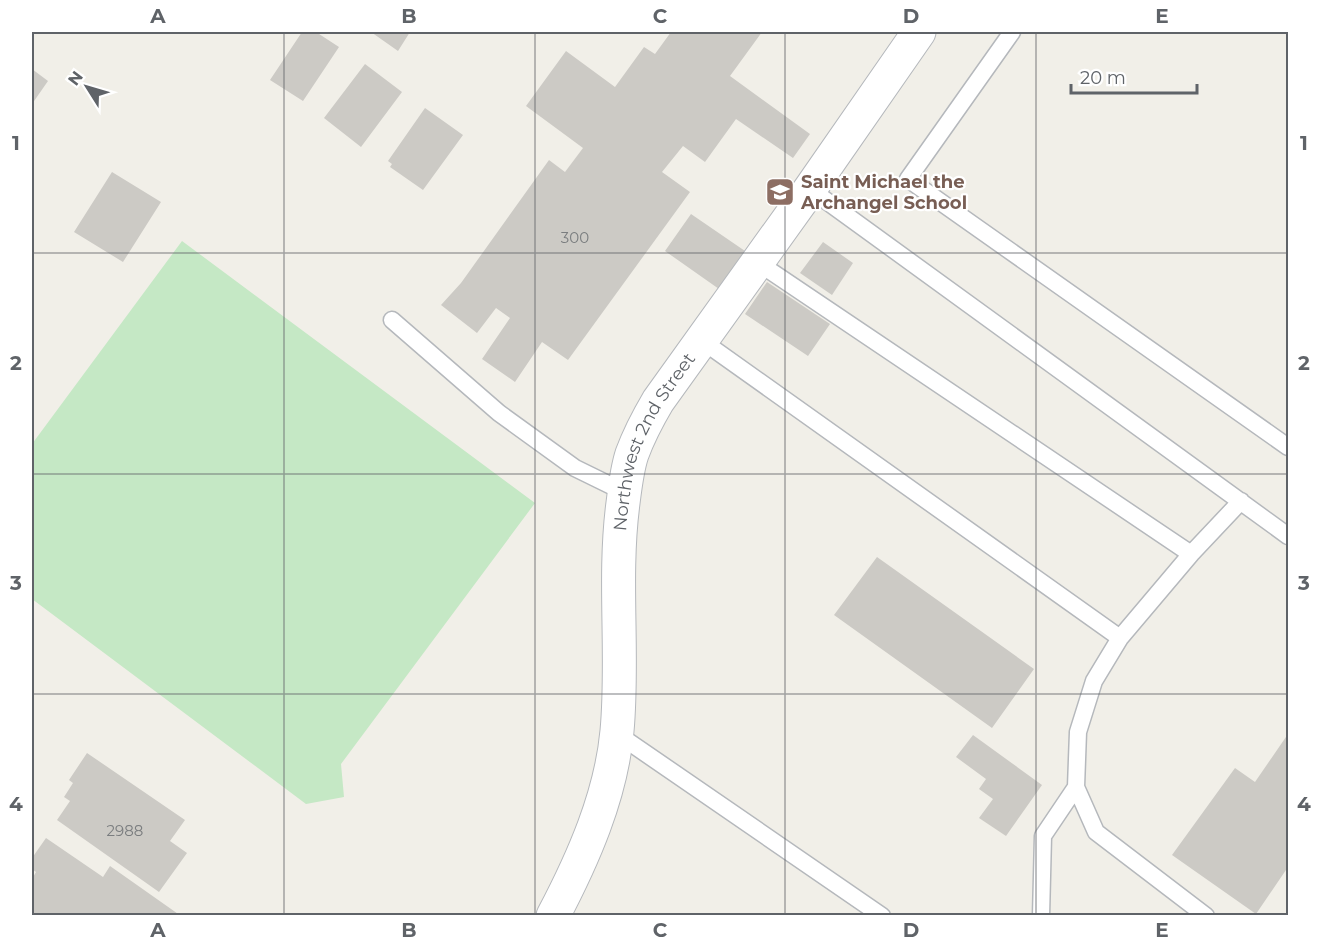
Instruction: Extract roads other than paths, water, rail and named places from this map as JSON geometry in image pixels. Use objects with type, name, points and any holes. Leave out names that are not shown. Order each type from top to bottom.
[{"type":"street","name":"Northwest 2nd Street","points":[[553,915],[574,877],[594,827],[616,733],[620,679],[618,561],[624,492],[631,456],[643,426],[658,400],[810,189],[919,32]]},
{"type":"lane","points":[[1012,32],[908,179],[1288,447]]},
{"type":"lane","points":[[810,189],[1288,536]]},
{"type":"lane","points":[[757,262],[1191,554]]},
{"type":"lane","points":[[392,320],[499,413],[575,468],[624,492]]},
{"type":"lane","points":[[701,340],[1120,638]]},
{"type":"lane","points":[[1206,915],[1096,832],[1076,787],[1078,732],[1094,681],[1120,638],[1191,554],[1241,501]]},
{"type":"lane","points":[[616,733],[882,915]]},
{"type":"lane","points":[[1041,915],[1043,836],[1076,787]]},
{"type":"place","name":"Saint Michael the Archangel School","points":[[780,192]]}]
